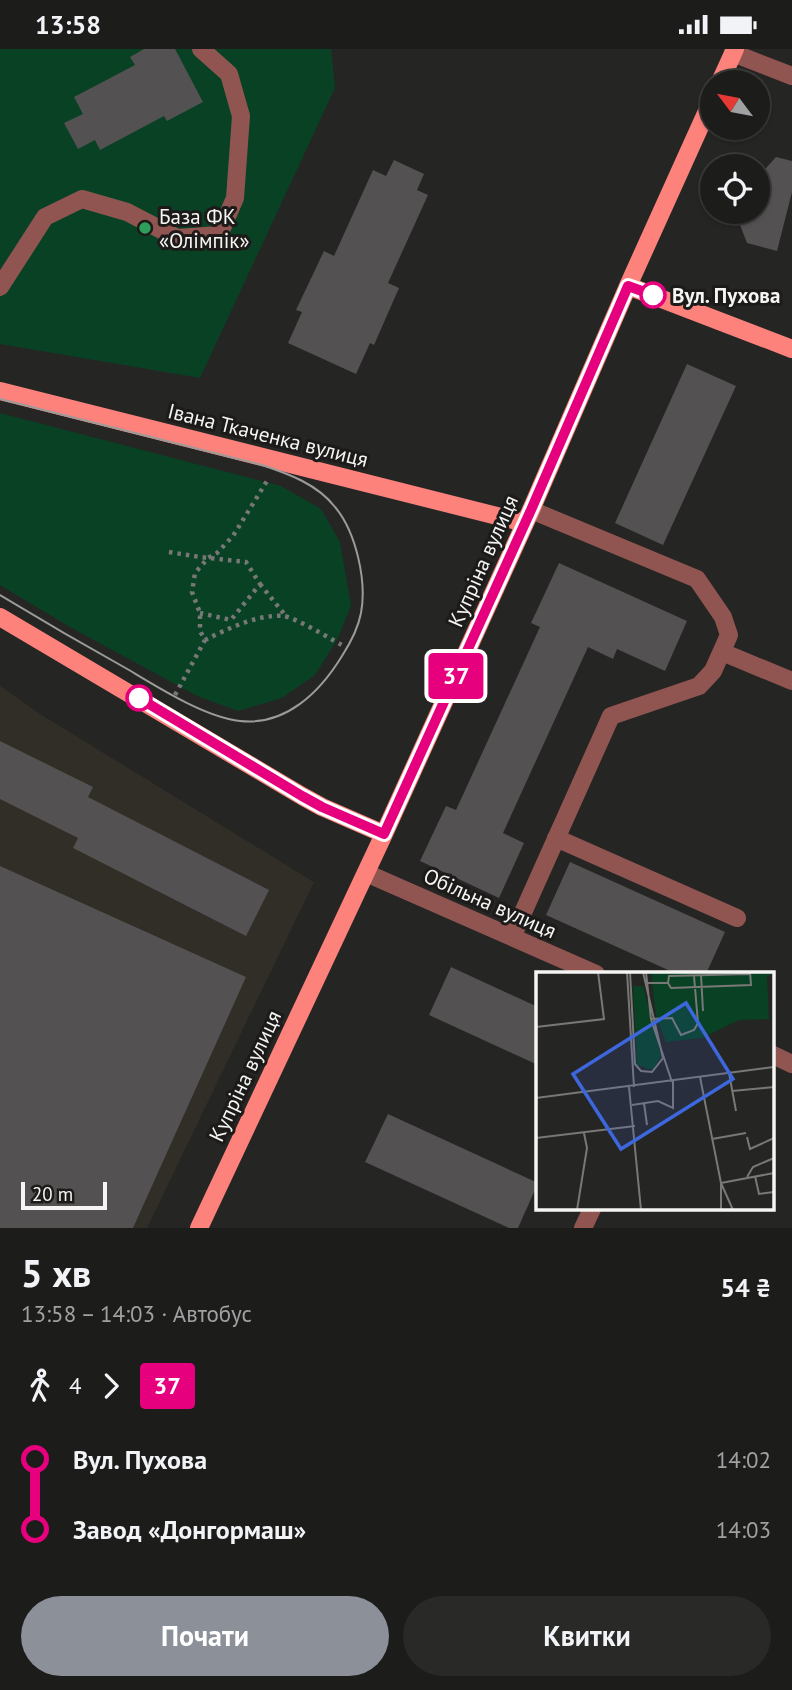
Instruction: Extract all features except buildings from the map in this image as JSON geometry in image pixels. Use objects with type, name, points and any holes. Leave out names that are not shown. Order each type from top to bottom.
[{"type":"main road","points":[[725,70],[734,51]]},
{"type":"main road","name":"Купріна вулиця","points":[[199,1228],[384,834],[700,127]]},
{"type":"main road","points":[[628,286],[792,349]]},
{"type":"main road","name":"Івана Ткаченка вулиця","points":[[0,391],[281,461],[528,516]]},
{"type":"main road","points":[[0,617],[302,796],[384,834]]},
{"type":"street","points":[[0,287],[45,217],[82,199],[127,212],[177,238],[219,235],[235,198],[241,116],[229,74],[201,49]]},
{"type":"street","points":[[734,51],[792,76]]},
{"type":"street","points":[[512,937],[611,716],[699,687],[713,671],[729,635],[723,617],[697,579],[528,516]]},
{"type":"street","points":[[722,652],[792,681]]},
{"type":"street","points":[[556,838],[737,918]]},
{"type":"street","name":"Обільна вулиця","points":[[366,873],[591,972]]},
{"type":"street","points":[[774,1055],[792,1064]]},
{"type":"street","points":[[583,1228],[591,1211]]},
{"type":"path","points":[[205,640],[200,631],[200,613],[192,592],[195,573],[233,536],[281,461]]},
{"type":"path","points":[[169,552],[246,562],[285,615],[347,648]]},
{"type":"path","points":[[200,613],[231,620],[260,584]]},
{"type":"path","points":[[175,695],[205,640],[234,625],[285,615]]},
{"type":"shaded area","points":[[0,686],[40,714],[314,882],[147,1228],[0,1228]]},
{"type":"green space","name":"База ФК «Олімпік»","points":[[0,49],[331,49],[335,88],[200,378],[0,344]]},
{"type":"green space","points":[[0,413],[281,486],[321,509],[340,542],[351,606],[337,640],[315,675],[282,698],[238,711],[197,696],[70,627],[0,585]]},
{"type":"tram line","points":[[0,399],[262,465],[302,481],[328,499],[349,530],[361,572],[362,600],[360,619],[351,640],[333,669],[312,694],[287,712],[272,718],[240,721],[212,714],[183,701],[0,595]]},
{"type":"bus line","name":"37","points":[[139,698],[302,796],[384,834],[531,510],[628,286],[653,295]]},
{"type":"place","name":"База ФК «Олімпік»","points":[[145,228]]},
{"type":"place","name":"Вул. Пухова","points":[[653,295]]}]
